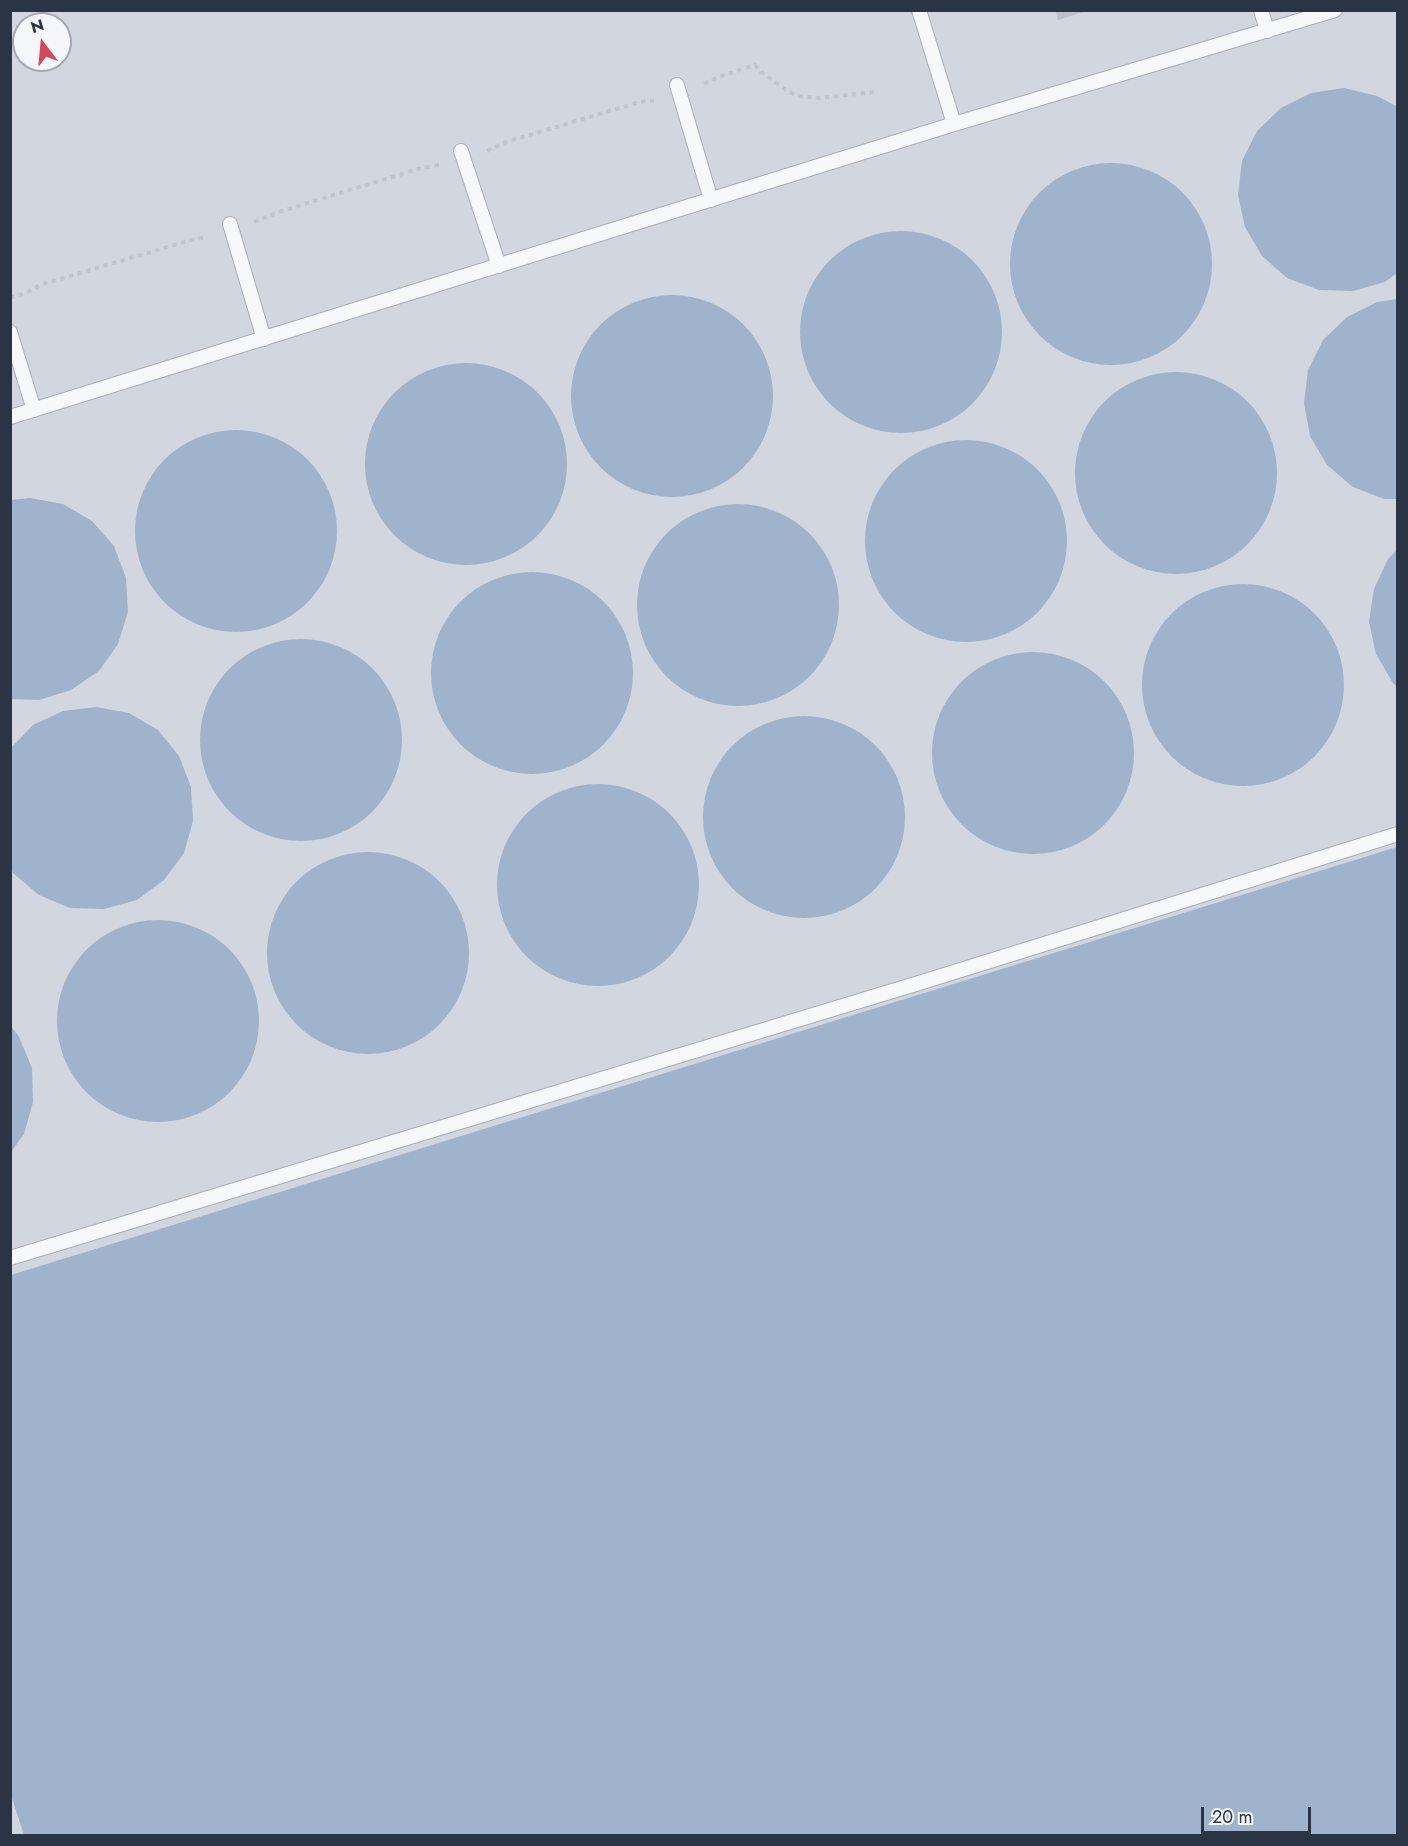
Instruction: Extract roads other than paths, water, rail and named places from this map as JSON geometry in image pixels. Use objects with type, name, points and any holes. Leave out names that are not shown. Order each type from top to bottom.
[{"type":"lane","points":[[919,10],[954,124]]},
{"type":"lane","points":[[1261,10],[1268,31]]},
{"type":"lane","points":[[10,417],[954,124],[1335,10]]},
{"type":"lane","points":[[677,85],[711,200]]},
{"type":"lane","points":[[461,152],[499,266]]},
{"type":"lane","points":[[230,224],[264,339]]},
{"type":"lane","points":[[10,332],[34,410]]},
{"type":"lane","points":[[10,1258],[919,983],[1398,834]]},
{"type":"water","points":[[1344,88],[1377,96],[1398,107],[1397,273],[1385,282],[1353,291],[1319,290],[1287,278],[1262,256],[1245,227],[1238,195],[1242,161],[1257,131],[1281,108],[1311,93]]},
{"type":"water","points":[[1111,163],[1140,167],[1159,175],[1189,200],[1200,216],[1208,235],[1212,264],[1208,293],[1200,312],[1175,342],[1159,353],[1140,361],[1111,365],[1082,361],[1063,353],[1033,328],[1022,312],[1014,293],[1010,264],[1014,235],[1022,216],[1047,186],[1063,175],[1082,167]]},
{"type":"water","points":[[901,231],[930,235],[949,243],[979,268],[990,284],[998,303],[1002,332],[998,361],[990,380],[965,410],[949,421],[930,429],[901,433],[872,429],[853,421],[823,396],[812,380],[804,361],[800,332],[804,303],[812,284],[837,254],[853,243],[872,235]]},
{"type":"water","points":[[672,295],[701,299],[720,307],[750,332],[761,348],[769,367],[773,396],[769,425],[761,444],[736,474],[720,485],[701,493],[672,497],[643,493],[624,485],[594,460],[583,444],[575,425],[571,396],[575,367],[583,348],[608,318],[624,307],[643,299]]},
{"type":"water","points":[[1398,299],[1397,499],[1384,499],[1353,487],[1327,465],[1310,436],[1304,403],[1308,370],[1323,340],[1347,317],[1377,302]]},
{"type":"water","points":[[466,363],[495,367],[514,375],[544,400],[555,416],[563,435],[567,464],[563,493],[555,512],[530,542],[514,553],[495,561],[466,565],[437,561],[418,553],[388,528],[377,512],[369,493],[365,464],[369,435],[377,416],[402,386],[418,375],[437,367]]},
{"type":"water","points":[[1176,372],[1205,376],[1224,384],[1254,409],[1265,425],[1273,444],[1277,473],[1273,502],[1265,521],[1240,551],[1224,562],[1205,570],[1176,574],[1147,570],[1128,562],[1098,537],[1087,521],[1079,502],[1075,473],[1079,444],[1087,425],[1112,395],[1128,384],[1147,376]]},
{"type":"water","points":[[236,430],[265,434],[284,442],[314,467],[325,483],[333,502],[337,531],[333,560],[325,579],[300,609],[284,620],[265,628],[236,632],[207,628],[188,620],[158,595],[147,579],[139,560],[135,531],[139,502],[147,483],[172,453],[188,442],[207,434]]},
{"type":"water","points":[[966,440],[995,444],[1014,452],[1044,477],[1055,493],[1063,512],[1067,541],[1063,570],[1055,589],[1030,619],[1014,630],[995,638],[966,642],[937,638],[918,630],[888,605],[877,589],[869,570],[865,541],[869,512],[877,493],[902,463],[918,452],[937,444]]},
{"type":"water","points":[[30,498],[63,504],[92,521],[114,546],[126,578],[128,612],[118,644],[99,671],[71,690],[39,700],[10,699],[11,500]]},
{"type":"water","points":[[738,504],[767,508],[786,516],[816,541],[827,557],[835,576],[839,605],[835,634],[827,653],[802,683],[786,694],[767,702],[738,706],[709,702],[690,694],[660,669],[649,653],[641,634],[637,605],[641,576],[649,557],[674,527],[690,516],[709,508]]},
{"type":"water","points":[[1397,550],[1397,687],[1376,654],[1369,622],[1374,589],[1388,559]]},
{"type":"water","points":[[532,572],[561,576],[580,584],[610,609],[621,625],[629,644],[633,673],[629,702],[621,721],[596,751],[580,762],[561,770],[532,774],[503,770],[484,762],[454,737],[443,721],[435,702],[431,673],[435,644],[443,625],[468,595],[484,584],[503,576]]},
{"type":"water","points":[[1233,584],[1253,584],[1272,588],[1291,596],[1321,621],[1332,637],[1340,656],[1344,685],[1340,714],[1332,733],[1307,763],[1291,774],[1272,782],[1253,786],[1233,786],[1214,782],[1195,774],[1165,749],[1154,733],[1146,714],[1142,695],[1142,675],[1146,656],[1154,637],[1179,607],[1195,596],[1214,588]]},
{"type":"water","points":[[301,639],[330,643],[349,651],[379,676],[390,692],[398,711],[402,740],[398,769],[390,788],[365,818],[349,829],[330,837],[301,841],[272,837],[253,829],[223,804],[212,788],[204,769],[200,740],[204,711],[212,692],[237,662],[253,651],[272,643]]},
{"type":"water","points":[[1033,652],[1062,656],[1081,664],[1111,689],[1122,705],[1130,724],[1134,753],[1130,782],[1122,801],[1097,831],[1081,842],[1062,850],[1033,854],[1004,850],[985,842],[955,817],[944,801],[936,782],[932,753],[936,724],[944,705],[969,675],[985,664],[1004,656]]},
{"type":"water","points":[[96,707],[129,713],[158,730],[179,756],[191,787],[193,821],[184,853],[164,880],[137,900],[104,909],[70,908],[39,895],[13,873],[11,868],[11,748],[33,725],[63,711]]},
{"type":"water","points":[[804,716],[833,720],[852,728],[882,753],[893,769],[901,788],[905,817],[901,846],[893,865],[868,895],[852,906],[833,914],[804,918],[775,914],[756,906],[726,881],[715,865],[707,846],[703,817],[707,788],[715,769],[740,739],[756,728],[775,720]]},
{"type":"water","points":[[598,784],[627,788],[646,796],[676,821],[687,837],[695,856],[699,885],[695,914],[687,933],[662,963],[646,974],[627,982],[598,986],[569,982],[550,974],[520,949],[509,933],[501,914],[497,885],[501,856],[509,837],[534,807],[550,796],[569,788]]},
{"type":"water","points":[[1397,847],[1397,1835],[24,1835],[10,1792],[11,1275]]},
{"type":"water","points":[[368,852],[397,856],[416,864],[446,889],[457,905],[465,924],[469,953],[465,982],[457,1001],[432,1031],[416,1042],[397,1050],[368,1054],[339,1050],[320,1042],[290,1017],[279,1001],[271,982],[267,953],[271,924],[279,905],[304,875],[320,864],[339,856]]},
{"type":"water","points":[[158,920],[187,924],[206,932],[236,957],[247,973],[255,992],[259,1021],[255,1050],[247,1069],[222,1099],[206,1110],[187,1118],[158,1122],[129,1118],[110,1110],[80,1085],[69,1069],[61,1050],[57,1021],[61,992],[69,973],[94,943],[110,932],[129,924]]},
{"type":"water","points":[[11,1026],[19,1037],[32,1068],[33,1102],[24,1134],[11,1152]]}]
